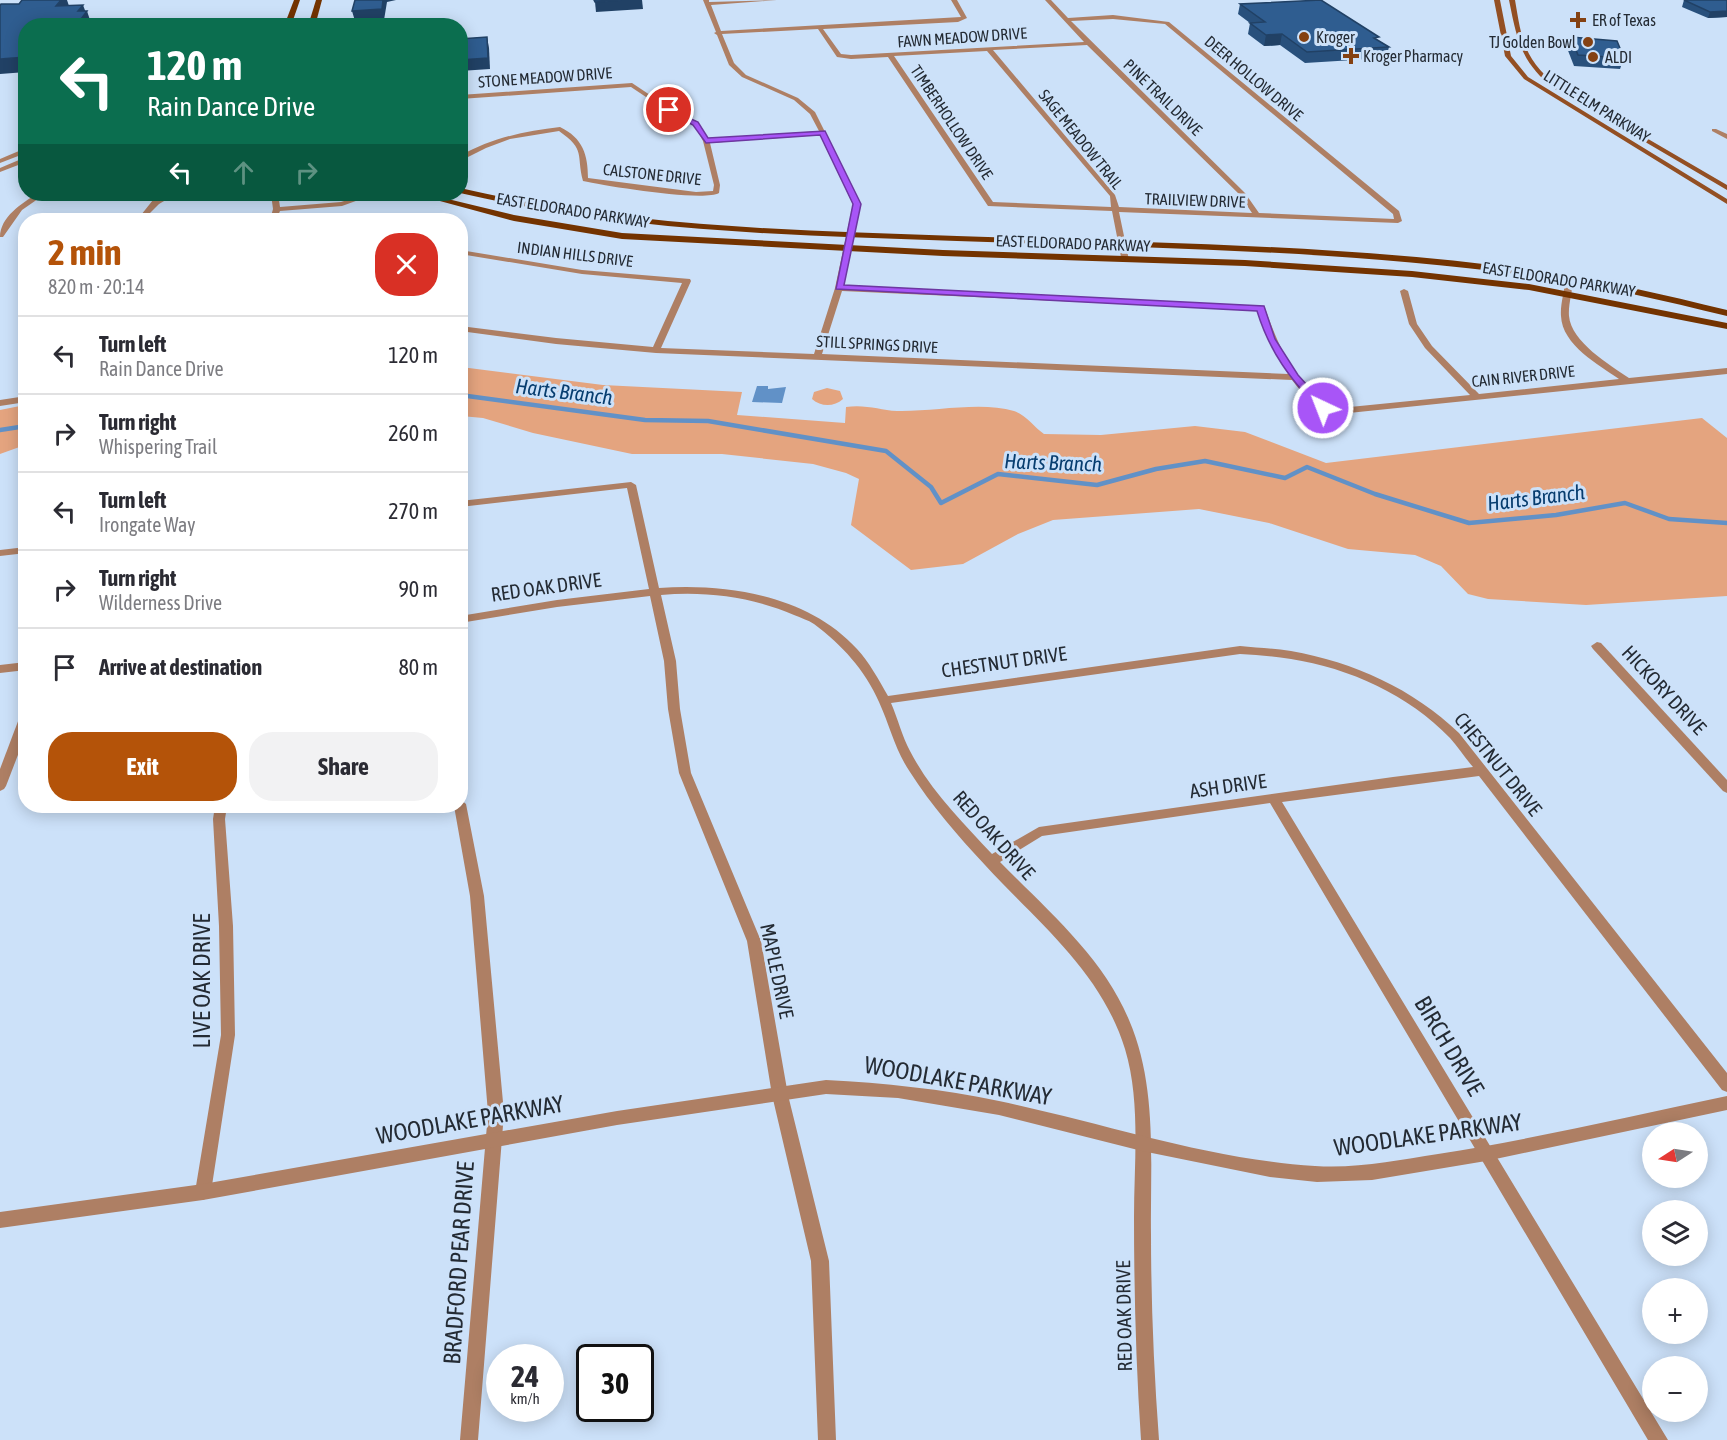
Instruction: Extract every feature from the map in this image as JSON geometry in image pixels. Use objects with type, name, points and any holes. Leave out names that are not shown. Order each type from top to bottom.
[{"type":"main road","points":[[290,18],[297,0]]},
{"type":"main road","points":[[314,18],[320,0]]},
{"type":"main road","name":"LITTLE ELM PARKWAY","points":[[1497,0],[1508,56],[1526,78],[1727,202]]},
{"type":"main road","name":"LITTLE ELM PARKWAY","points":[[1512,0],[1522,49],[1529,64],[1546,81],[1727,188]]},
{"type":"main road","points":[[1559,99],[1574,98]]},
{"type":"main road","name":"EAST ELDORADO PARKWAY","points":[[468,192],[529,207],[645,224],[1418,259],[1569,279],[1727,313]]},
{"type":"main road","name":"EAST ELDORADO PARKWAY","points":[[446,201],[514,218],[622,236],[1125,260],[1245,263],[1412,274],[1569,294],[1727,327]]},
{"type":"street","points":[[774,0],[706,2],[731,64],[744,76],[796,99],[813,113],[857,204],[839,288],[817,357]]},
{"type":"street","points":[[717,33],[964,18],[954,0]]},
{"type":"street","name":"PINE TRAIL DRIVE","points":[[1048,0],[1088,43],[1243,194],[1257,215]]},
{"type":"street","name":"DEER HOLLOW DRIVE","points":[[1065,20],[1113,17],[1167,23],[1396,213],[1398,221]]},
{"type":"street","name":"FAWN MEADOW DRIVE","points":[[819,27],[838,56],[1088,43]]},
{"type":"street","name":"SAGE MEADOW TRAIL","points":[[989,49],[1113,196],[1125,260]]},
{"type":"street","name":"TIMBERHOLLOW DRIVE","points":[[890,55],[991,204]]},
{"type":"street","name":"STONE MEADOW DRIVE","points":[[468,96],[632,85],[669,110],[696,123],[706,141]]},
{"type":"street","name":"CALSTONE DRIVE","points":[[477,148],[508,137],[560,129],[578,141],[584,150],[585,180],[696,194],[716,194],[717,185],[706,141]]},
{"type":"street","points":[[1727,129],[1714,130],[1727,137]]},
{"type":"street","points":[[706,141],[823,132]]},
{"type":"street","points":[[469,146],[477,148]]},
{"type":"street","points":[[468,154],[477,148]]},
{"type":"street","points":[[0,161],[18,153]]},
{"type":"street","points":[[0,170],[18,162]]},
{"type":"street","points":[[0,235],[19,208],[30,201]]},
{"type":"street","points":[[146,213],[158,201]]},
{"type":"street","points":[[276,201],[276,213]]},
{"type":"street","points":[[277,209],[342,204],[350,201]]},
{"type":"street","name":"TRAILVIEW DRIVE","points":[[991,204],[1257,215],[1365,222],[1398,221]]},
{"type":"street","name":"INDIAN HILLS DRIVE","points":[[468,253],[582,272],[687,281],[656,350]]},
{"type":"street","points":[[1569,279],[1565,318],[1573,337],[1627,381]]},
{"type":"street","points":[[839,288],[1261,308],[1270,339],[1294,376]]},
{"type":"street","points":[[1404,291],[1413,324],[1429,348],[1476,396]]},
{"type":"street","name":"STILL SPRINGS DRIVE","points":[[468,329],[556,341],[656,350],[1294,376]]},
{"type":"street","name":"CAIN RIVER DRIVE","points":[[1294,376],[1323,408],[1338,411],[1727,371]]},
{"type":"street","points":[[0,403],[18,400]]},
{"type":"street","name":"MAPLE DRIVE","points":[[468,503],[632,485],[670,662],[674,709],[685,773],[754,940],[780,1095],[820,1261],[827,1440]]},
{"type":"street","points":[[0,553],[18,551]]},
{"type":"street","name":"RED OAK DRIVE","points":[[468,619],[656,591],[736,594],[774,600],[793,608],[822,625],[853,651],[884,700],[892,729],[917,774],[990,862],[1081,956],[1104,989],[1133,1050],[1142,1144],[1143,1350],[1150,1440]]},
{"type":"street","name":"HICKORY DRIVE","points":[[1596,646],[1727,788]]},
{"type":"street","name":"CHESTNUT DRIVE","points":[[884,700],[1230,651],[1265,651],[1322,661],[1395,690],[1426,711],[1455,736],[1727,1085]]},
{"type":"street","points":[[0,669],[18,667]]},
{"type":"street","points":[[0,786],[18,738]]},
{"type":"street","name":"ASH DRIVE","points":[[990,862],[1039,832],[1274,800],[1393,781],[1480,771]]},
{"type":"street","name":"BIRCH DRIVE","points":[[1274,800],[1659,1440]]},
{"type":"street","name":"LIVE OAK DRIVE","points":[[203,1192],[228,1035],[226,926],[220,813]]},
{"type":"street","name":"BRADFORD PEAR DRIVE","points":[[462,813],[477,896],[496,1113],[469,1440]]},
{"type":"street","name":"WOODLAKE PARKWAY","points":[[0,1220],[203,1192],[617,1118],[826,1087],[898,1091],[999,1108],[1142,1144],[1270,1169],[1317,1174],[1372,1172],[1486,1154],[1727,1103]]},
{"type":"shaded area","points":[[468,368],[603,385],[742,392],[737,415],[845,423],[846,407],[853,406],[897,411],[986,407],[1014,411],[1044,434],[1101,435],[1195,426],[1245,432],[1326,463],[1702,418],[1727,438],[1727,596],[1586,605],[1488,599],[1468,594],[1441,566],[1415,555],[1348,549],[1269,523],[1199,509],[1053,520],[1018,534],[963,564],[911,570],[851,525],[859,479],[846,473],[813,464],[722,454],[632,454],[533,433],[483,418],[468,417]]},
{"type":"shaded area","points":[[827,388],[840,391],[843,399],[836,404],[828,405],[819,404],[812,399],[814,392]]},
{"type":"shaded area","points":[[18,406],[18,448],[0,454],[0,410]]},
{"type":"water","points":[[757,386],[768,386],[768,389],[786,387],[782,403],[752,402]]},
{"type":"building","points":[[22,0],[61,0],[56,6],[83,5],[78,11],[87,11],[82,18],[18,18],[18,58],[0,59],[0,6],[1,4],[19,4]]},
{"type":"building","points":[[355,0],[383,0],[382,9],[352,11]]},
{"type":"building","points":[[594,0],[621,0],[595,2]]},
{"type":"building","name":"Kroger","points":[[1321,0],[1379,37],[1374,38],[1389,47],[1307,52],[1282,34],[1266,35],[1250,23],[1265,22],[1240,4]]},
{"type":"building","points":[[1684,0],[1727,0],[1727,11],[1710,12]]},
{"type":"building","points":[[487,37],[488,58],[468,59],[468,38]]},
{"type":"building","points":[[1571,37],[1617,41],[1624,58],[1578,55]]},
{"type":"waterway","name":"Harts Branch","points":[[468,396],[645,420],[708,421],[886,451],[931,487],[941,503],[998,474],[1097,485],[1156,469],[1205,461],[1285,478],[1307,467],[1375,494],[1469,523],[1556,515],[1625,503],[1669,519],[1727,523]]},
{"type":"waterway","name":"Harts Branch","points":[[0,430],[18,427]]},
{"type":"place","name":"ER of Texas","points":[[1578,20]]},
{"type":"place","name":"Kroger","points":[[1304,37]]},
{"type":"place","name":"TJ Golden Bowl","points":[[1588,42]]},
{"type":"place","name":"Kroger Pharmacy","points":[[1351,56]]},
{"type":"place","name":"ALDI","points":[[1593,57]]},
{"type":"route","points":[[669,110],[696,123],[706,141],[823,132],[857,204],[839,288],[1261,308],[1270,339],[1294,376],[1323,408]]}]
